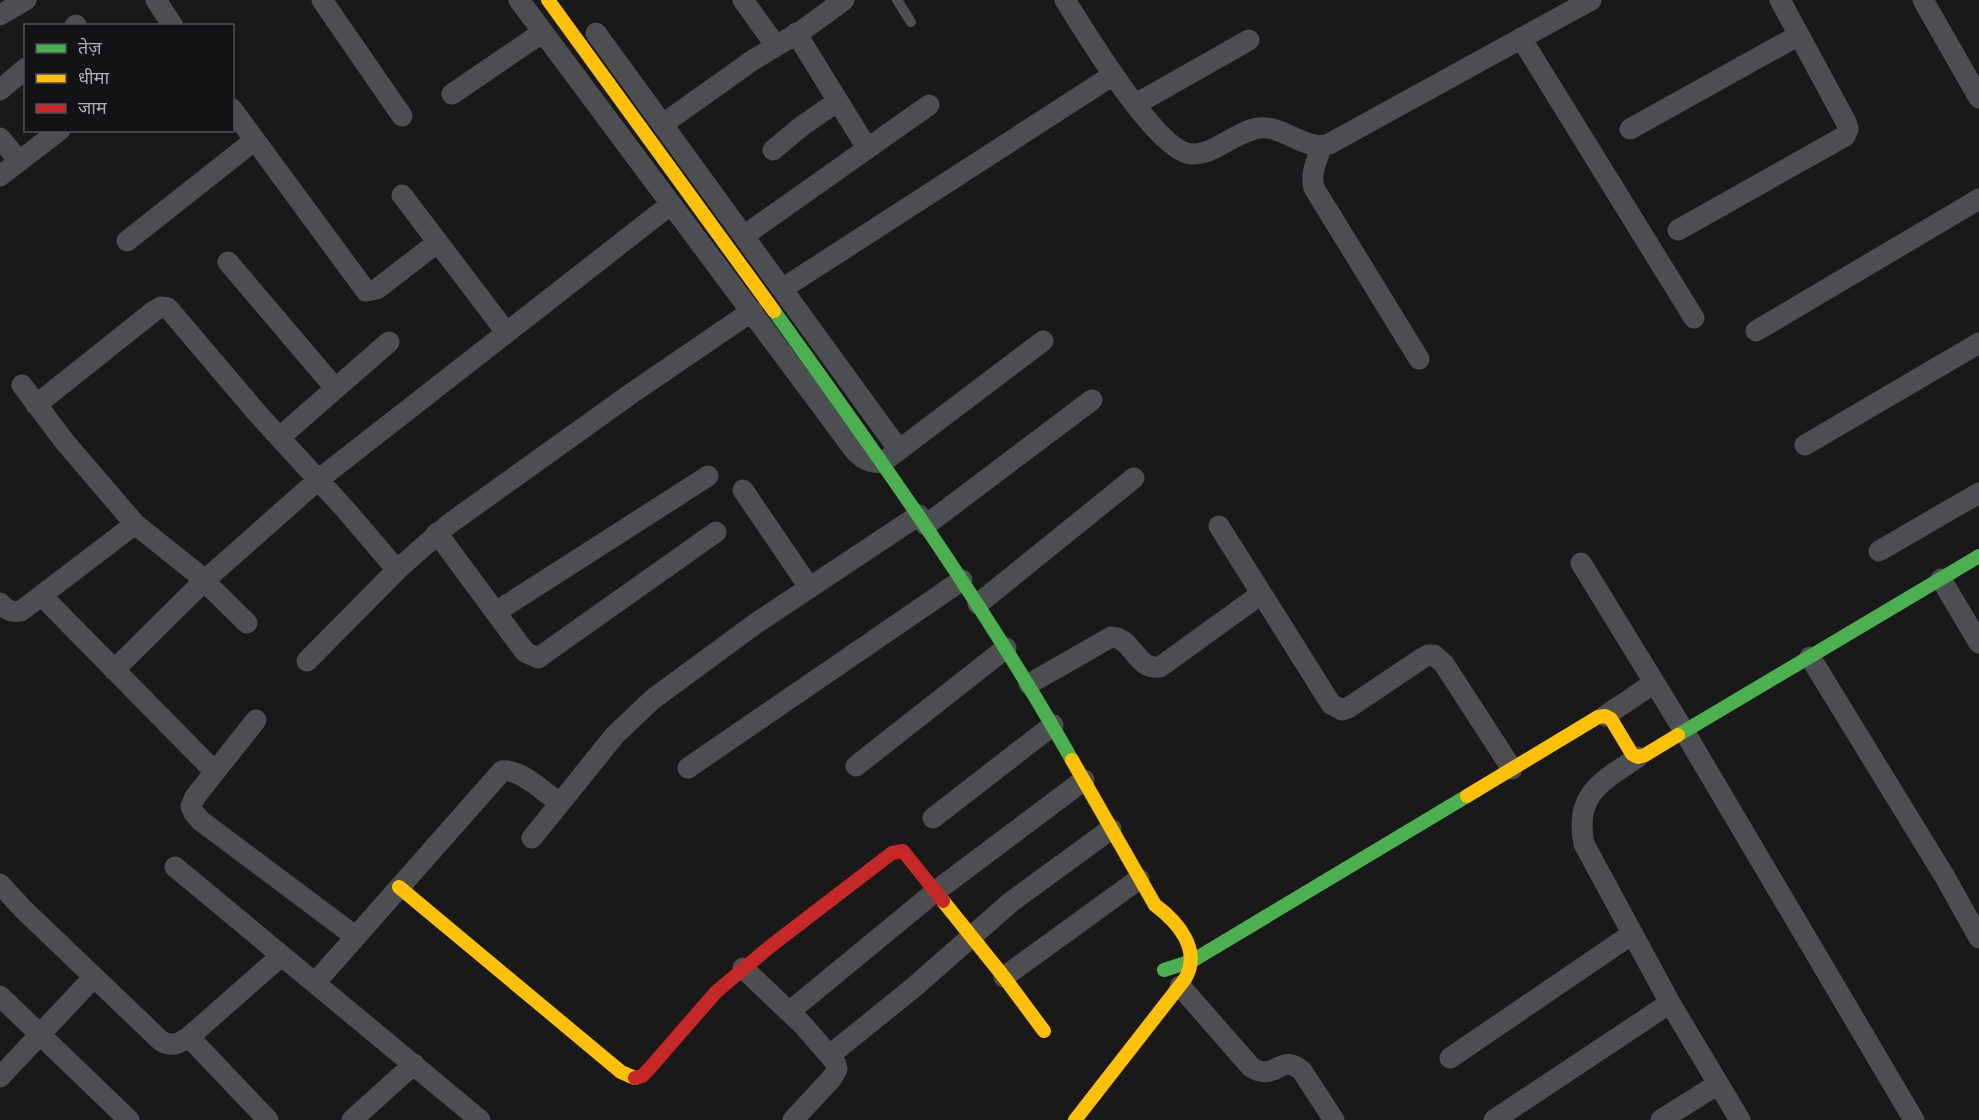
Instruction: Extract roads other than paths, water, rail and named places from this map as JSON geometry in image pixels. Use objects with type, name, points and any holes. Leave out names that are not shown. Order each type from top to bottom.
[{"type":"street","points":[[0,15],[26,0]]},
{"type":"street","points":[[156,0],[172,24]]},
{"type":"street","points":[[322,0],[402,116]]},
{"type":"street","points":[[519,0],[670,205],[863,459],[873,463],[891,456],[1042,341]]},
{"type":"street","points":[[548,0],[736,260],[862,429],[891,456]]},
{"type":"street","points":[[743,0],[776,46]]},
{"type":"street","points":[[663,124],[844,0]]},
{"type":"street","points":[[1065,0],[1113,75],[1157,131],[1180,151],[1192,154],[1206,151],[1248,130],[1261,128],[1280,132],[1314,146],[1322,146],[1591,0]]},
{"type":"street","points":[[1678,230],[1845,136],[1848,129],[1846,122],[1780,0]]},
{"type":"street","points":[[1923,0],[1979,98]]},
{"type":"street","points":[[452,94],[543,32]]},
{"type":"street","points":[[596,33],[745,235],[891,456],[922,520],[1029,684],[1139,879],[1155,905],[1171,917],[1184,939],[1192,961],[1190,970],[1075,1120]]},
{"type":"street","points":[[796,33],[867,148]]},
{"type":"street","points":[[1630,129],[1799,35]]},
{"type":"street","points":[[1521,38],[1694,318]]},
{"type":"street","points":[[1136,104],[1249,40]]},
{"type":"street","points":[[0,90],[24,70]]},
{"type":"street","points":[[782,289],[1113,75]]},
{"type":"street","points":[[773,150],[838,101]]},
{"type":"street","points":[[745,235],[929,105]]},
{"type":"street","points":[[234,112],[366,291],[377,289],[438,242]]},
{"type":"street","points":[[0,176],[57,132]]},
{"type":"street","points":[[0,138],[19,161]]},
{"type":"street","points":[[127,241],[255,140]]},
{"type":"street","points":[[1322,146],[1313,171],[1314,188],[1419,358]]},
{"type":"street","points":[[402,195],[506,332]]},
{"type":"street","points":[[1756,331],[1979,199]]},
{"type":"street","points":[[114,670],[204,581],[318,480],[670,205]]},
{"type":"street","points":[[228,262],[335,387]]},
{"type":"street","points":[[36,405],[154,311],[161,307],[168,308],[396,570]]},
{"type":"street","points":[[307,661],[396,570],[437,533],[584,427],[752,311]]},
{"type":"street","points":[[280,437],[389,342]]},
{"type":"street","points":[[1805,445],[1979,343]]},
{"type":"street","points":[[22,385],[135,524],[204,581],[247,623]]},
{"type":"street","points":[[532,838],[635,714],[680,678],[809,587],[922,520],[1092,400]]},
{"type":"street","points":[[496,612],[708,476]]},
{"type":"street","points":[[978,604],[1134,478]]},
{"type":"street","points":[[743,490],[809,587]]},
{"type":"street","points":[[1879,551],[1979,493]]},
{"type":"street","points":[[0,603],[9,611],[15,613],[21,611],[135,524]]},
{"type":"street","points":[[1219,526],[1322,692],[1336,708],[1342,710],[1348,708],[1420,659],[1434,655],[1444,664],[1512,769]]},
{"type":"street","points":[[437,533],[525,652],[538,658],[716,532]]},
{"type":"street","points":[[1740,1120],[1670,1003],[1584,844],[1580,826],[1581,813],[1586,800],[1627,745],[1675,717],[1810,657],[1979,556]]},
{"type":"street","points":[[1581,563],[1914,1120]]},
{"type":"street","points":[[1941,579],[1979,644]]},
{"type":"street","points":[[688,768],[962,580]]},
{"type":"street","points":[[1029,684],[1111,637],[1122,640],[1146,666],[1160,667],[1261,594]]},
{"type":"street","points":[[42,596],[215,772]]},
{"type":"street","points":[[856,766],[1006,648]]},
{"type":"street","points":[[1810,657],[1979,938]]},
{"type":"street","points":[[1156,982],[1167,963],[1192,961],[1598,717],[1605,716],[1654,683]]},
{"type":"street","points":[[1605,716],[1611,719],[1627,745]]},
{"type":"street","points":[[255,720],[195,797],[192,806],[194,813],[210,828],[356,937]]},
{"type":"street","points":[[933,818],[1053,725]]},
{"type":"street","points":[[315,983],[502,771],[517,772],[559,803]]},
{"type":"street","points":[[789,1012],[936,891],[1084,780]]},
{"type":"street","points":[[830,1055],[921,981],[1011,902],[1111,829]]},
{"type":"street","points":[[399,887],[627,1077],[636,1079],[649,1069],[716,992],[743,968],[898,851],[903,851],[1004,977],[1044,1032]]},
{"type":"street","points":[[176,867],[480,1120]]},
{"type":"street","points":[[1004,977],[1139,879]]},
{"type":"street","points":[[0,884],[161,1041],[169,1045],[177,1044],[189,1037],[282,956]]},
{"type":"street","points":[[1155,905],[1155,921]]},
{"type":"street","points":[[1450,1058],[1632,934]]},
{"type":"street","points":[[743,968],[830,1055],[837,1069],[832,1078],[793,1120]]},
{"type":"street","points":[[0,1077],[94,977]]},
{"type":"street","points":[[1180,986],[1251,1067],[1259,1072],[1268,1073],[1287,1063],[1295,1065],[1302,1071],[1334,1120]]},
{"type":"street","points":[[0,996],[129,1120]]},
{"type":"street","points":[[1494,1120],[1670,1003]]},
{"type":"street","points":[[189,1037],[268,1120]]},
{"type":"street","points":[[352,1120],[414,1064]]},
{"type":"street","points":[[1661,1120],[1718,1084]]},
{"type":"lane","points":[[897,0],[911,22]]}]
